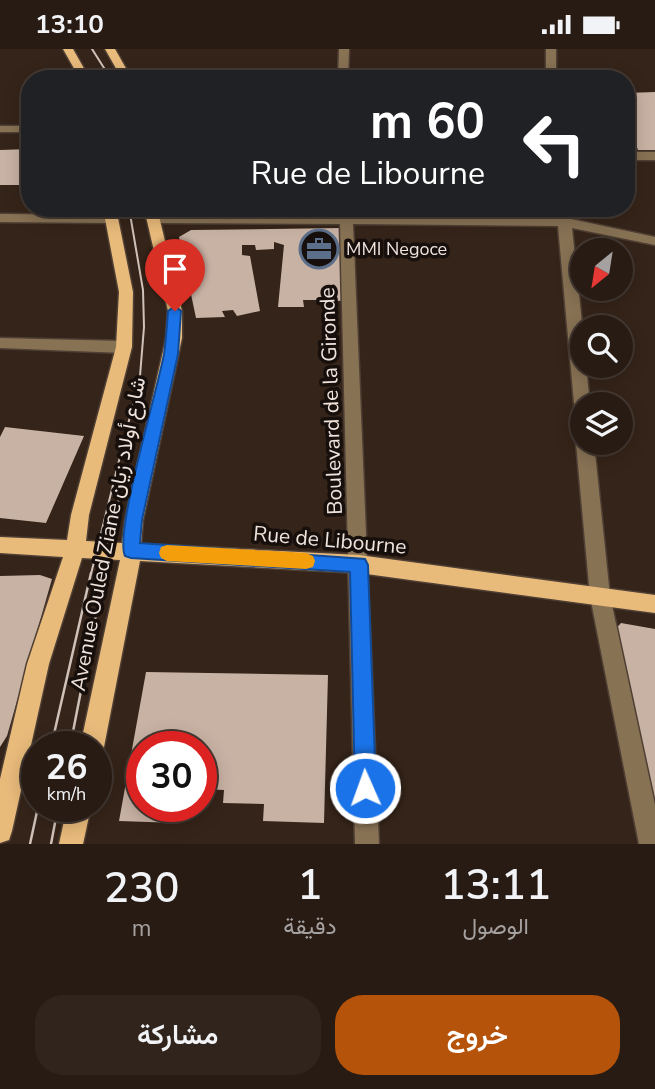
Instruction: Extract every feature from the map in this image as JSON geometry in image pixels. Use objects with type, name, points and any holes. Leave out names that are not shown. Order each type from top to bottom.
[{"type":"main road","points":[[68,49],[80,70]]},
{"type":"main road","points":[[110,49],[122,70]]},
{"type":"main road","name":"Avenue Ouled Ziane شارع أولاد زيان","points":[[0,831],[38,664],[75,549],[80,515],[124,347],[128,309],[110,217]]},
{"type":"main road","name":"Avenue Ouled Ziane شارع أولاد زيان","points":[[95,731],[128,578],[134,520],[176,324],[153,217]]},
{"type":"main road","name":"Rue de Libourne","points":[[0,545],[359,565],[655,604]]},
{"type":"main road","points":[[71,844],[76,822]]},
{"type":"street","points":[[343,70],[344,49]]},
{"type":"street","points":[[551,49],[551,70]]},
{"type":"street","points":[[0,129],[21,129]]},
{"type":"street","points":[[635,156],[655,156]]},
{"type":"street","points":[[0,218],[27,217]]},
{"type":"street","name":"Boulevard de la Gironde","points":[[347,217],[367,844]]},
{"type":"street","points":[[564,217],[581,392]]},
{"type":"street","points":[[571,217],[655,241]]},
{"type":"street","points":[[0,343],[124,347]]},
{"type":"street","points":[[587,455],[600,596],[651,844]]},
{"type":"building","points":[[655,92],[655,150],[638,150],[635,142],[635,93]]},
{"type":"building","points":[[21,149],[21,185],[0,185],[0,150]]},
{"type":"building","points":[[481,217],[524,217],[510,219]]},
{"type":"building","points":[[340,228],[345,300],[317,304],[317,300],[303,300],[304,307],[278,307],[284,245],[274,242],[274,249],[256,250],[255,245],[242,245],[242,255],[250,256],[260,311],[237,316],[233,310],[222,311],[225,317],[196,318],[179,237],[191,230]]},
{"type":"building","points":[[5,427],[84,436],[46,523],[0,518],[0,437]]},
{"type":"building","points":[[40,575],[52,579],[7,736],[0,747],[0,576]]},
{"type":"building","points":[[621,623],[655,629],[655,818],[612,633]]},
{"type":"building","points":[[146,672],[328,675],[324,823],[263,821],[264,804],[223,803],[224,790],[217,790],[217,731],[135,731]]},
{"type":"building","points":[[126,782],[126,821],[119,821]]},
{"type":"tram line","points":[[92,49],[105,70]]},
{"type":"tram line","points":[[91,574],[140,376],[144,327],[143,290],[131,217]]},
{"type":"tram line","points":[[104,574],[120,493]]},
{"type":"tram line","points":[[55,731],[91,573]]},
{"type":"tram line","points":[[73,731],[104,573]]},
{"type":"tram line","points":[[30,844],[35,822]]},
{"type":"tram line","points":[[51,844],[55,822]]},
{"type":"slow traffic","points":[[167,553],[306,561]]},
{"type":"place","name":"MMI Negoce","points":[[319,249]]},
{"type":"route","points":[[175,311],[176,324],[171,354],[134,520],[131,551],[359,565],[365,788]]}]
